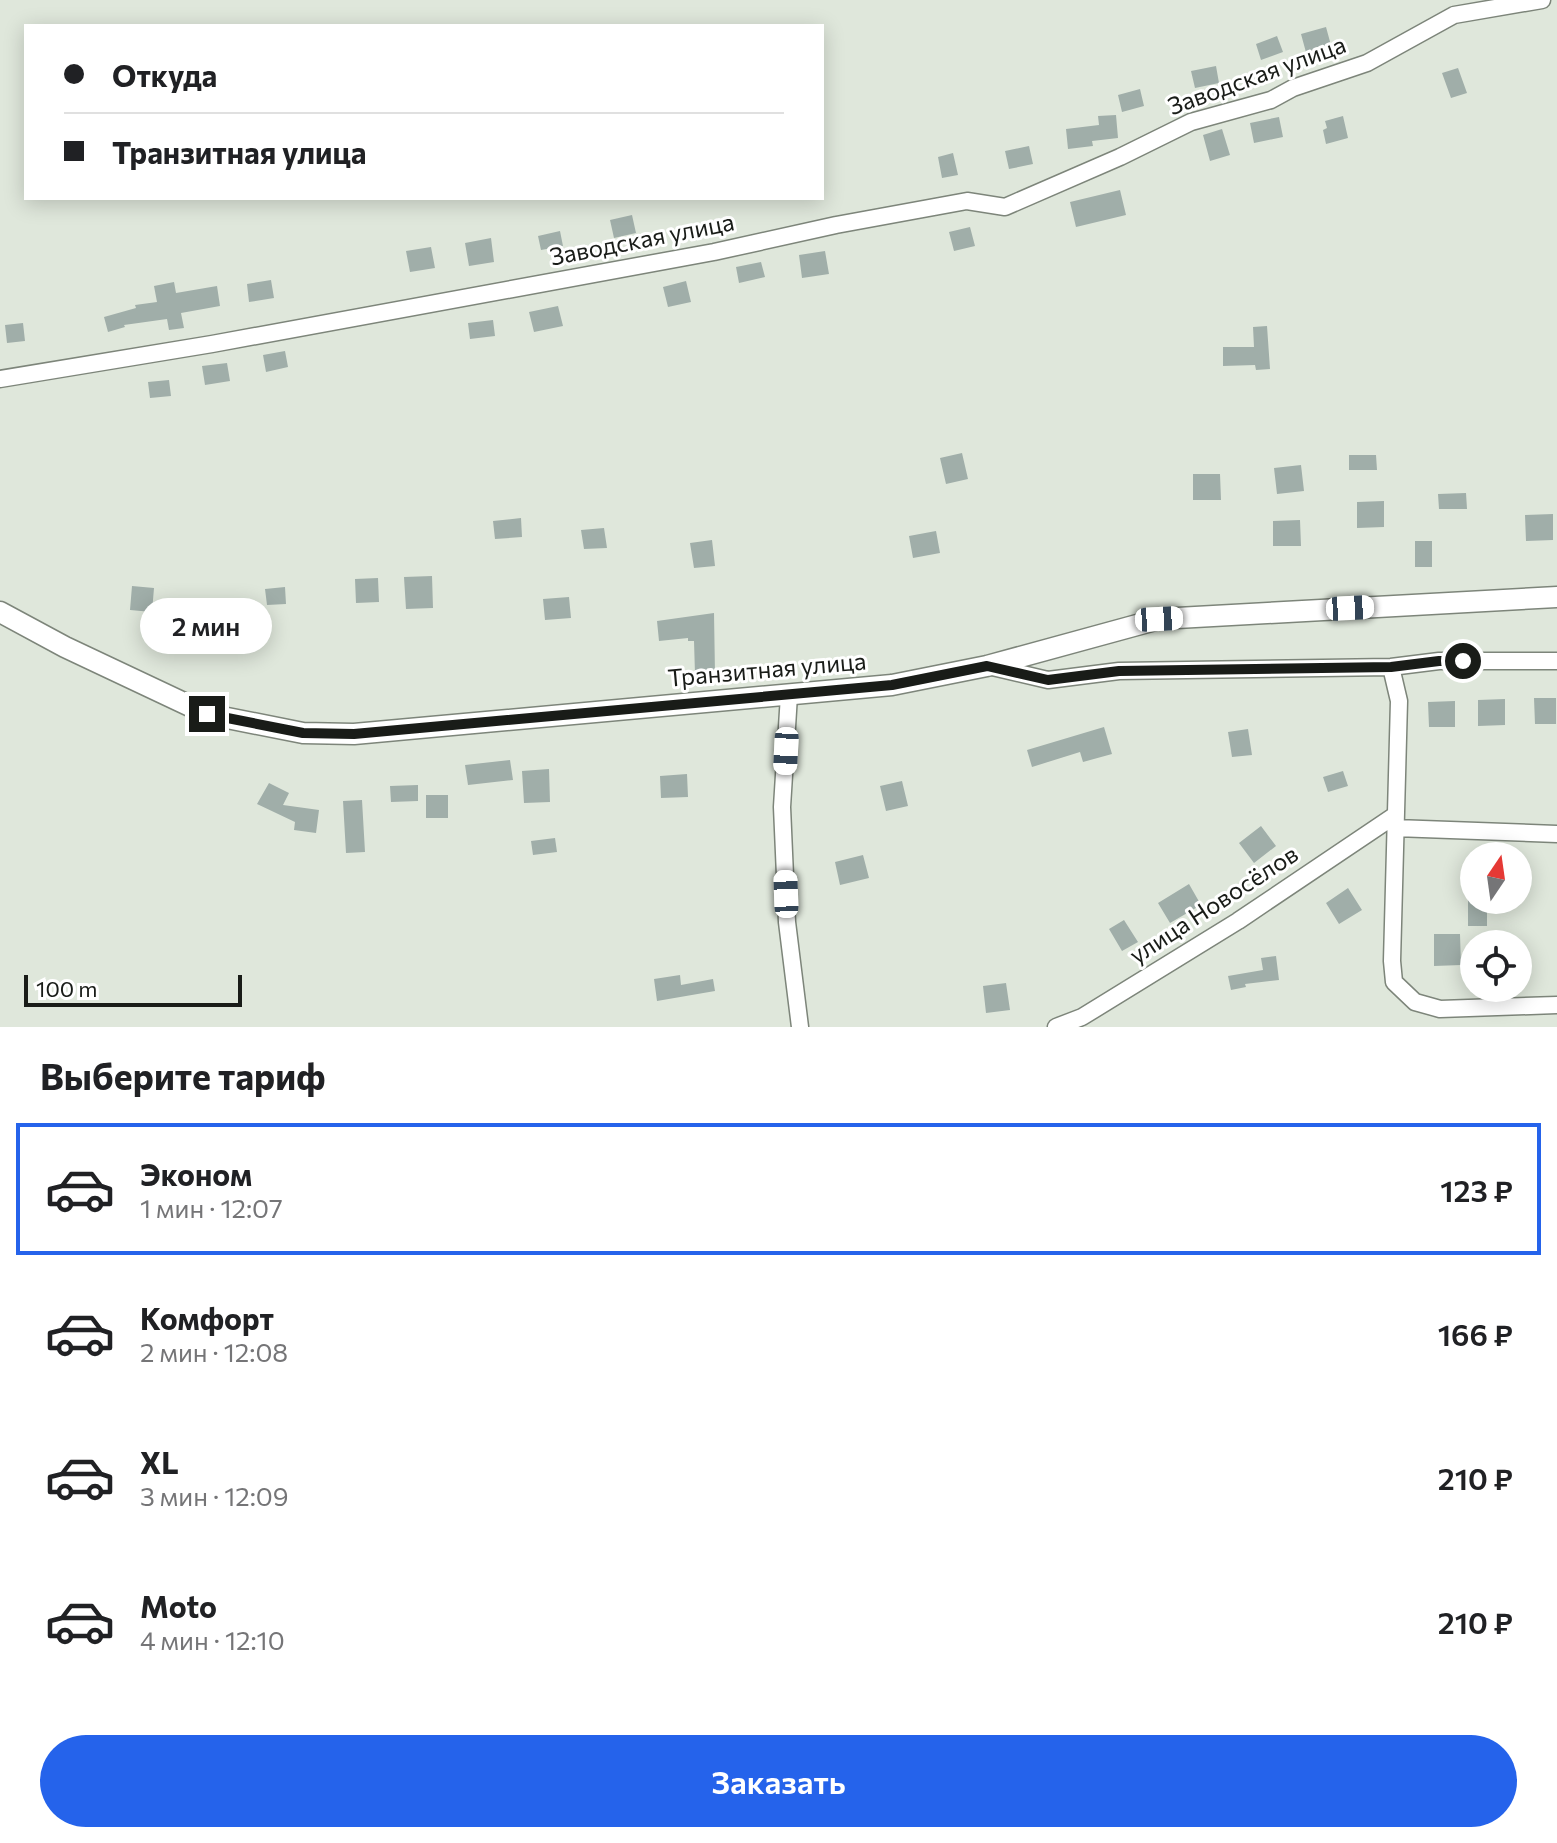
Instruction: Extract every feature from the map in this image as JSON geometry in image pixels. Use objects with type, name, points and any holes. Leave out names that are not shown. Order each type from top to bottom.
[{"type":"main road","name":"Транзитная улица","points":[[0,612],[65,647],[207,714],[303,733],[354,734],[892,685],[987,666],[1159,619],[1557,597]]},
{"type":"street","name":"Заводская улица","points":[[0,379],[212,344],[667,261],[967,201],[1005,207],[1191,122],[1271,100],[1293,88],[1367,63],[1454,15],[1542,0]]},
{"type":"street","points":[[987,666],[1048,680],[1119,671],[1391,667],[1439,661],[1557,661]]},
{"type":"street","points":[[1391,667],[1399,701],[1394,822],[1394,982],[1415,1002],[1440,1009],[1557,1005]]},
{"type":"street","points":[[789,695],[782,807],[787,922],[800,1027]]},
{"type":"street","points":[[1394,822],[1557,834]]},
{"type":"street","name":"улица Новосёлов","points":[[1056,1027],[1082,1017],[1394,822]]},
{"type":"building","points":[[1326,27],[1332,49],[1307,56],[1301,34]]},
{"type":"building","points":[[1277,36],[1283,52],[1261,60],[1256,44]]},
{"type":"building","points":[[1216,66],[1219,83],[1195,88],[1191,71]]},
{"type":"building","points":[[1458,68],[1467,93],[1451,98],[1442,73]]},
{"type":"building","points":[[1140,89],[1144,106],[1122,112],[1118,95]]},
{"type":"building","points":[[1116,115],[1118,138],[1092,141],[1093,146],[1068,149],[1066,129],[1099,125],[1098,116]]},
{"type":"building","points":[[1343,116],[1348,138],[1326,144],[1325,121]]},
{"type":"building","points":[[1279,117],[1283,137],[1254,143],[1250,123]]},
{"type":"building","points":[[1222,129],[1230,155],[1210,161],[1203,135]]},
{"type":"building","points":[[1029,146],[1033,164],[1009,169],[1005,151]]},
{"type":"building","points":[[953,153],[958,175],[942,178],[938,157]]},
{"type":"building","points":[[1120,190],[1126,215],[1076,227],[1070,202]]},
{"type":"building","points":[[632,215],[636,233],[614,238],[610,220]]},
{"type":"building","points":[[970,227],[975,246],[954,251],[949,232]]},
{"type":"building","points":[[560,231],[563,246],[541,250],[538,236]]},
{"type":"building","points":[[491,238],[494,262],[469,266],[465,243]]},
{"type":"building","points":[[431,247],[435,268],[410,272],[406,251]]},
{"type":"building","points":[[825,251],[829,274],[802,278],[799,255]]},
{"type":"building","points":[[761,262],[765,277],[739,283],[736,267]]},
{"type":"building","points":[[271,280],[274,298],[249,302],[247,284]]},
{"type":"building","points":[[686,281],[691,302],[668,307],[663,287]]},
{"type":"building","points":[[174,282],[176,293],[217,286],[220,306],[181,313],[184,328],[169,330],[167,319],[124,325],[108,332],[104,317],[136,308],[135,305],[157,302],[154,286]]},
{"type":"building","points":[[558,306],[563,326],[534,332],[529,312]]},
{"type":"building","points":[[493,320],[495,336],[470,339],[468,323]]},
{"type":"building","points":[[23,323],[25,341],[7,343],[5,325]]},
{"type":"building","points":[[1267,326],[1270,369],[1256,370],[1255,365],[1223,366],[1223,347],[1254,347],[1253,327]]},
{"type":"building","points":[[285,351],[288,367],[266,372],[263,355]]},
{"type":"building","points":[[227,363],[230,381],[205,385],[202,366]]},
{"type":"building","points":[[169,380],[171,396],[150,398],[148,382]]},
{"type":"building","points":[[962,453],[968,479],[946,484],[940,458]]},
{"type":"building","points":[[1349,455],[1376,455],[1377,470],[1349,470]]},
{"type":"building","points":[[1301,465],[1304,491],[1277,494],[1274,468]]},
{"type":"building","points":[[1193,474],[1220,474],[1221,500],[1193,500]]},
{"type":"building","points":[[1466,493],[1467,509],[1439,509],[1438,494]]},
{"type":"building","points":[[1384,501],[1384,527],[1357,528],[1357,502]]},
{"type":"building","points":[[1553,514],[1553,540],[1526,541],[1525,515]]},
{"type":"building","points":[[521,518],[522,537],[495,539],[493,521]]},
{"type":"building","points":[[1300,520],[1301,546],[1273,546],[1273,521]]},
{"type":"building","points":[[604,528],[607,548],[584,549],[581,530]]},
{"type":"building","points":[[936,531],[940,553],[913,558],[909,536]]},
{"type":"building","points":[[712,540],[715,566],[694,568],[690,543]]},
{"type":"building","points":[[1415,541],[1432,541],[1432,567],[1415,567]]},
{"type":"building","points":[[432,576],[433,608],[406,609],[404,577]]},
{"type":"building","points":[[378,578],[379,602],[356,603],[355,579]]},
{"type":"building","points":[[132,586],[154,588],[152,612],[130,610]]},
{"type":"building","points":[[285,587],[286,604],[267,605],[265,589]]},
{"type":"building","points":[[569,597],[571,618],[545,620],[543,599]]},
{"type":"building","points":[[714,613],[715,674],[695,674],[694,641],[688,641],[688,638],[659,641],[657,621]]},
{"type":"building","points":[[240,619],[267,619],[268,636],[241,637]]},
{"type":"building","points":[[1534,698],[1556,698],[1556,724],[1535,724]]},
{"type":"building","points":[[1505,699],[1505,725],[1478,726],[1478,700]]},
{"type":"building","points":[[1455,701],[1455,727],[1429,727],[1428,702]]},
{"type":"building","points":[[1104,727],[1112,754],[1083,762],[1080,752],[1032,767],[1027,750]]},
{"type":"building","points":[[1248,729],[1252,755],[1232,757],[1228,732]]},
{"type":"building","points":[[510,760],[513,780],[468,785],[465,765]]},
{"type":"building","points":[[549,769],[550,802],[524,803],[522,771]]},
{"type":"building","points":[[1343,771],[1348,786],[1328,792],[1323,777]]},
{"type":"building","points":[[687,774],[688,797],[661,798],[660,776]]},
{"type":"building","points":[[902,781],[908,806],[886,811],[880,786]]},
{"type":"building","points":[[269,783],[289,793],[283,805],[319,810],[316,833],[294,830],[295,822],[257,804]]},
{"type":"building","points":[[418,785],[418,801],[391,802],[390,786]]},
{"type":"building","points":[[426,795],[448,795],[448,818],[426,818]]},
{"type":"building","points":[[362,800],[365,852],[346,853],[343,801]]},
{"type":"building","points":[[1261,826],[1276,846],[1254,863],[1239,843]]},
{"type":"building","points":[[555,838],[557,852],[533,855],[531,841]]},
{"type":"building","points":[[863,855],[869,878],[840,885],[835,862]]},
{"type":"building","points":[[1189,884],[1201,905],[1170,923],[1158,903]]},
{"type":"building","points":[[1348,888],[1362,910],[1339,924],[1326,903]]},
{"type":"building","points":[[1468,914],[1487,914],[1487,926],[1468,926]]},
{"type":"building","points":[[1124,920],[1138,942],[1122,951],[1109,929]]},
{"type":"building","points":[[1434,934],[1460,934],[1460,965],[1434,966]]},
{"type":"building","points":[[1276,956],[1279,980],[1245,984],[1246,987],[1231,990],[1228,976],[1263,970],[1261,958]]},
{"type":"building","points":[[680,975],[681,985],[713,979],[715,991],[657,1001],[654,979]]},
{"type":"building","points":[[1006,983],[1010,1010],[986,1013],[983,986]]},
{"type":"route","points":[[207,714],[303,733],[354,734],[892,685],[987,666],[1048,680],[1119,671],[1391,667],[1463,661]]}]
